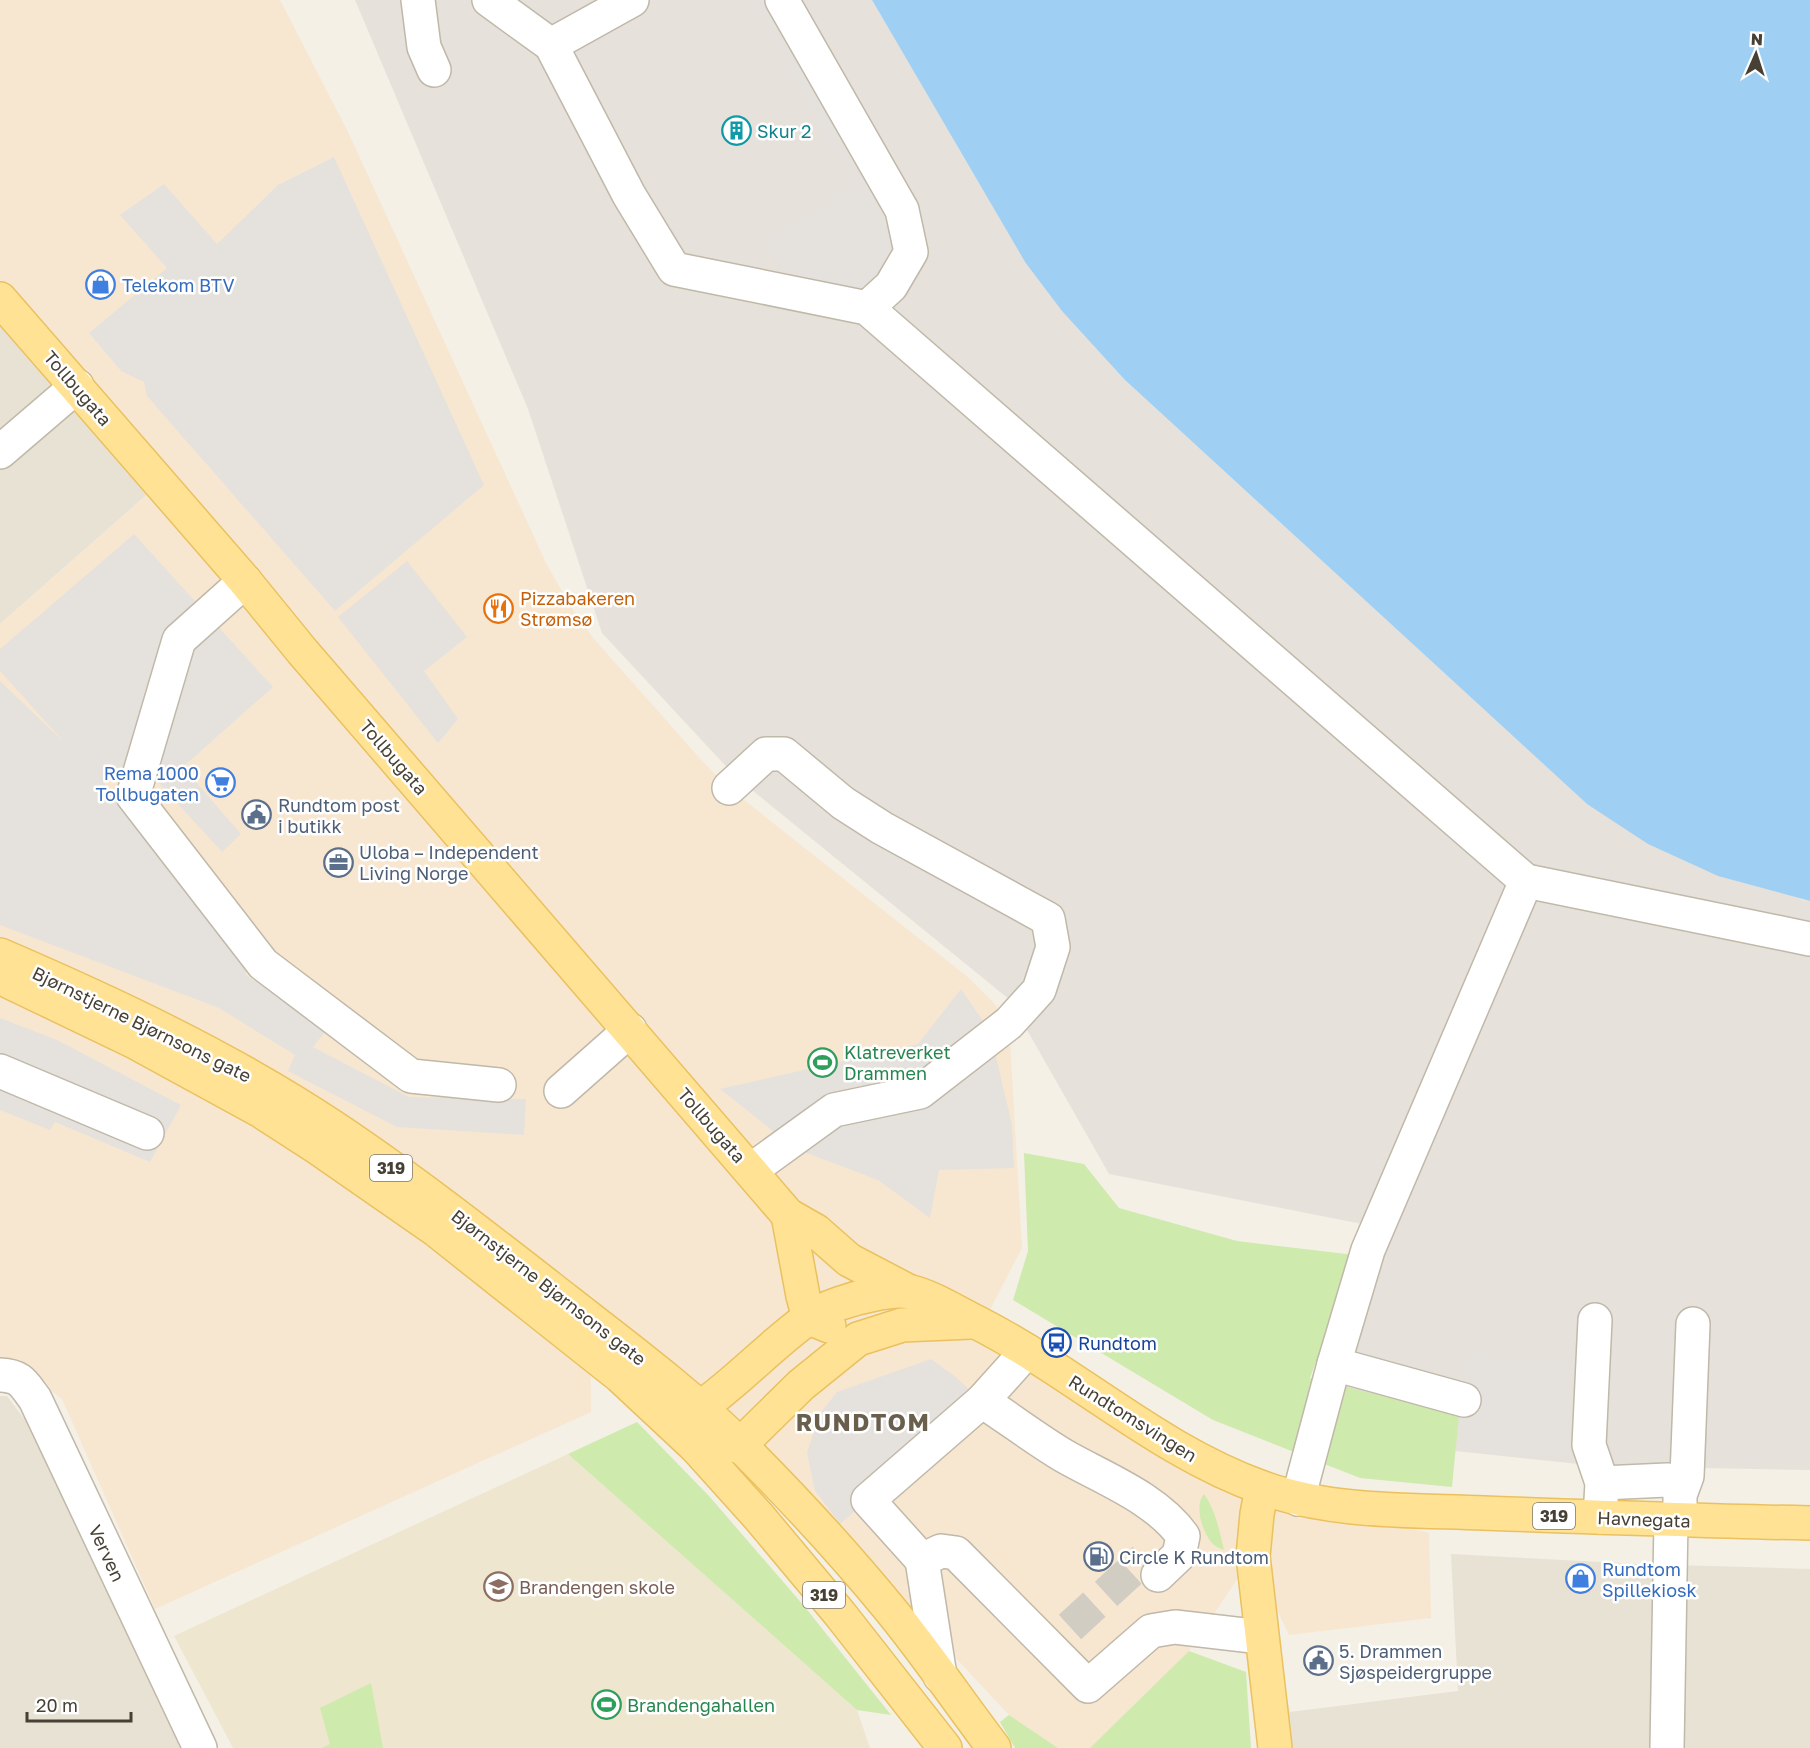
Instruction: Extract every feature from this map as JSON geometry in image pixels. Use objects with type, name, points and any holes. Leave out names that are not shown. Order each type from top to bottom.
[{"type":"main road","name":"Tollbugata","points":[[0,299],[246,581],[302,651],[788,1215],[816,1231],[849,1260],[910,1292]]},
{"type":"main road","name":"Bjørnstjerne Bjørnsons gate","points":[[0,955],[78,989],[169,1033],[252,1078],[332,1127],[456,1214],[642,1359],[740,1445],[816,1526],[890,1609],[994,1748]]},
{"type":"main road","name":"Bjørnstjerne Bjørnsons gate","points":[[0,978],[133,1041],[252,1106],[318,1148],[436,1230],[535,1308],[620,1376],[696,1447]]},
{"type":"main road","name":"Tollbugata","points":[[788,1215],[809,1318]]},
{"type":"main road","points":[[849,1260],[856,1298],[858,1339]]},
{"type":"main road","name":"Rundtomsvingen","points":[[700,1408],[809,1318],[856,1298],[889,1292],[910,1292],[976,1322],[1027,1351],[1207,1464],[1262,1488],[1298,1499]]},
{"type":"main road","points":[[809,1318],[858,1339]]},
{"type":"main road","points":[[700,1408],[696,1447],[740,1445],[801,1385],[858,1339],[902,1325],[976,1322]]},
{"type":"main road","name":"319","points":[[696,1447],[759,1517],[840,1614],[945,1748]]},
{"type":"main road","points":[[1262,1488],[1253,1556],[1275,1748]]},
{"type":"main road","name":"Havnegata","points":[[1298,1499],[1386,1510],[1810,1523]]},
{"type":"street","points":[[418,0],[424,47],[434,70]]},
{"type":"street","points":[[489,0],[551,45],[629,195],[674,269],[867,308],[1526,881],[1810,939]]},
{"type":"street","points":[[551,45],[632,0]]},
{"type":"street","points":[[782,0],[902,210],[911,252],[891,286],[867,308]]},
{"type":"street","points":[[0,452],[77,386]]},
{"type":"street","points":[[246,581],[179,640],[133,796],[263,964],[411,1077],[499,1085]]},
{"type":"street","points":[[729,788],[766,754],[784,754],[843,803],[882,828],[1048,919],[1053,947],[1039,990],[1009,1023],[920,1092],[834,1110],[751,1170]]},
{"type":"street","points":[[1298,1499],[1334,1364],[1368,1250],[1526,881]]},
{"type":"street","points":[[561,1091],[630,1030]]},
{"type":"street","points":[[0,1071],[147,1133]]},
{"type":"street","points":[[1595,1320],[1589,1445],[1602,1483],[1600,1517]]},
{"type":"street","points":[[1667,1748],[1676,1520],[1680,1495],[1687,1476],[1693,1324]]},
{"type":"street","points":[[940,1676],[922,1560],[868,1500],[982,1401],[1027,1351]]},
{"type":"street","points":[[1334,1364],[1464,1400]]},
{"type":"street","name":"Verven","points":[[0,1375],[14,1376],[23,1383],[35,1399],[200,1748]]},
{"type":"street","points":[[982,1401],[1064,1456],[1125,1488],[1173,1522],[1183,1536],[1179,1555],[1151,1567]]},
{"type":"street","points":[[1602,1483],[1667,1480],[1684,1482]]},
{"type":"street","points":[[922,1560],[941,1551],[956,1553],[1067,1644],[1088,1686],[1151,1631],[1175,1627],[1261,1637]]},
{"type":"shaded area","points":[[0,0],[280,0],[348,132],[547,565],[574,612],[594,639],[729,788],[969,978],[992,1001],[1009,1023],[1022,1248],[982,1325],[1262,1488],[1429,1533],[1431,1618],[1289,1635],[1252,1557],[1189,1651],[1090,1748],[1058,1748],[1009,1715],[809,1501],[590,1295],[591,1412],[155,1609],[62,1399],[21,1367],[0,1363],[0,624],[160,483],[0,292]]},
{"type":"shaded area","points":[[355,0],[872,0],[1025,262],[1125,380],[1587,804],[1803,900],[1810,901],[1810,1470],[1598,1466],[1314,1436],[1362,1224],[1109,1174],[1010,1000],[736,777],[602,633],[528,409]]},
{"type":"shaded area","points":[[751,0],[804,0],[914,199],[911,252],[867,308],[797,294],[767,240],[855,185]]},
{"type":"shaded area","points":[[334,157],[484,485],[335,611],[147,396],[144,382],[121,371],[89,333],[167,268],[120,215],[164,184],[217,244],[278,185]]},
{"type":"shaded area","points":[[0,300],[160,483],[0,624]]},
{"type":"shaded area","points":[[134,534],[273,687],[183,767],[241,834],[222,852],[135,757],[103,782],[268,945],[245,974],[326,1031],[313,1047],[409,1097],[526,1099],[524,1135],[397,1127],[288,1071],[295,1055],[219,1008],[0,925],[0,681],[63,741],[0,671],[0,649]]},
{"type":"shaded area","points":[[407,561],[467,637],[424,671],[458,719],[438,743],[338,617]]},
{"type":"shaded area","points":[[961,989],[990,1031],[1012,1125],[1014,1168],[939,1170],[930,1218],[878,1180],[796,1149],[720,1089],[918,1044]]},
{"type":"shaded area","points":[[0,1018],[57,1040],[181,1105],[150,1162],[55,1122],[50,1130],[0,1110]]},
{"type":"shaded area","points":[[1467,1354],[1568,1364],[1564,1457],[1460,1450]]},
{"type":"shaded area","points":[[931,1359],[982,1401],[840,1524],[815,1491],[807,1453],[819,1415],[837,1392]]},
{"type":"shaded area","points":[[0,1396],[7,1396],[25,1420],[184,1748],[0,1748]]},
{"type":"shaded area","name":"Brandengen skole","points":[[568,1454],[857,1710],[870,1748],[233,1748],[174,1636]]},
{"type":"shaded area","points":[[1451,1554],[1639,1564],[1810,1569],[1810,1748],[1277,1748],[1253,1556],[1290,1712],[1458,1691]]},
{"type":"green space","points":[[1024,1153],[1084,1164],[1119,1208],[1237,1241],[1355,1255],[1310,1378],[1459,1415],[1452,1487],[1360,1478],[1213,1420],[1013,1300],[1028,1251]]},
{"type":"green space","points":[[637,1422],[709,1496],[804,1606],[891,1715],[857,1710],[568,1454]]},
{"type":"green space","points":[[1204,1494],[1219,1528],[1224,1550],[1212,1543],[1202,1525],[1199,1511]]},
{"type":"green space","points":[[1189,1651],[1246,1672],[1251,1748],[1090,1748]]},
{"type":"green space","points":[[371,1683],[383,1748],[322,1748],[330,1744],[320,1708]]},
{"type":"green space","points":[[1009,1715],[1058,1748],[1015,1748],[1000,1722]]},
{"type":"water","points":[[872,0],[1810,0],[1810,901],[1718,876],[1648,844],[1587,804],[1125,380],[1062,311],[1025,262]]},
{"type":"tunnel","points":[[1070,1627],[1144,1559]]},
{"type":"place","name":"Skur 2","points":[[736,131]]},
{"type":"place","name":"Telekom BTV","points":[[101,285]]},
{"type":"place","name":"Pizzabakeren Strømsø","points":[[499,608]]},
{"type":"place","name":"Rema 1000 Tollbugaten","points":[[220,783]]},
{"type":"place","name":"Rundtom post i butikk","points":[[257,815]]},
{"type":"place","name":"Uloba – Independent Living Norge","points":[[338,862]]},
{"type":"place","name":"Klatreverket Drammen","points":[[823,1062]]},
{"type":"place","name":"Rundtom","points":[[1057,1343]]},
{"type":"place","name":"Circle K Rundtom","points":[[1098,1557]]},
{"type":"place","name":"Rundtom Spillekiosk","points":[[1581,1579]]},
{"type":"place","name":"Brandengen skole","points":[[498,1587]]},
{"type":"place","name":"5. Drammen Sjøspeidergruppe","points":[[1318,1661]]},
{"type":"place","name":"Brandengahallen","points":[[606,1705]]},
{"type":"district","name":"RUNDTOM","points":[[863,1421]]}]
